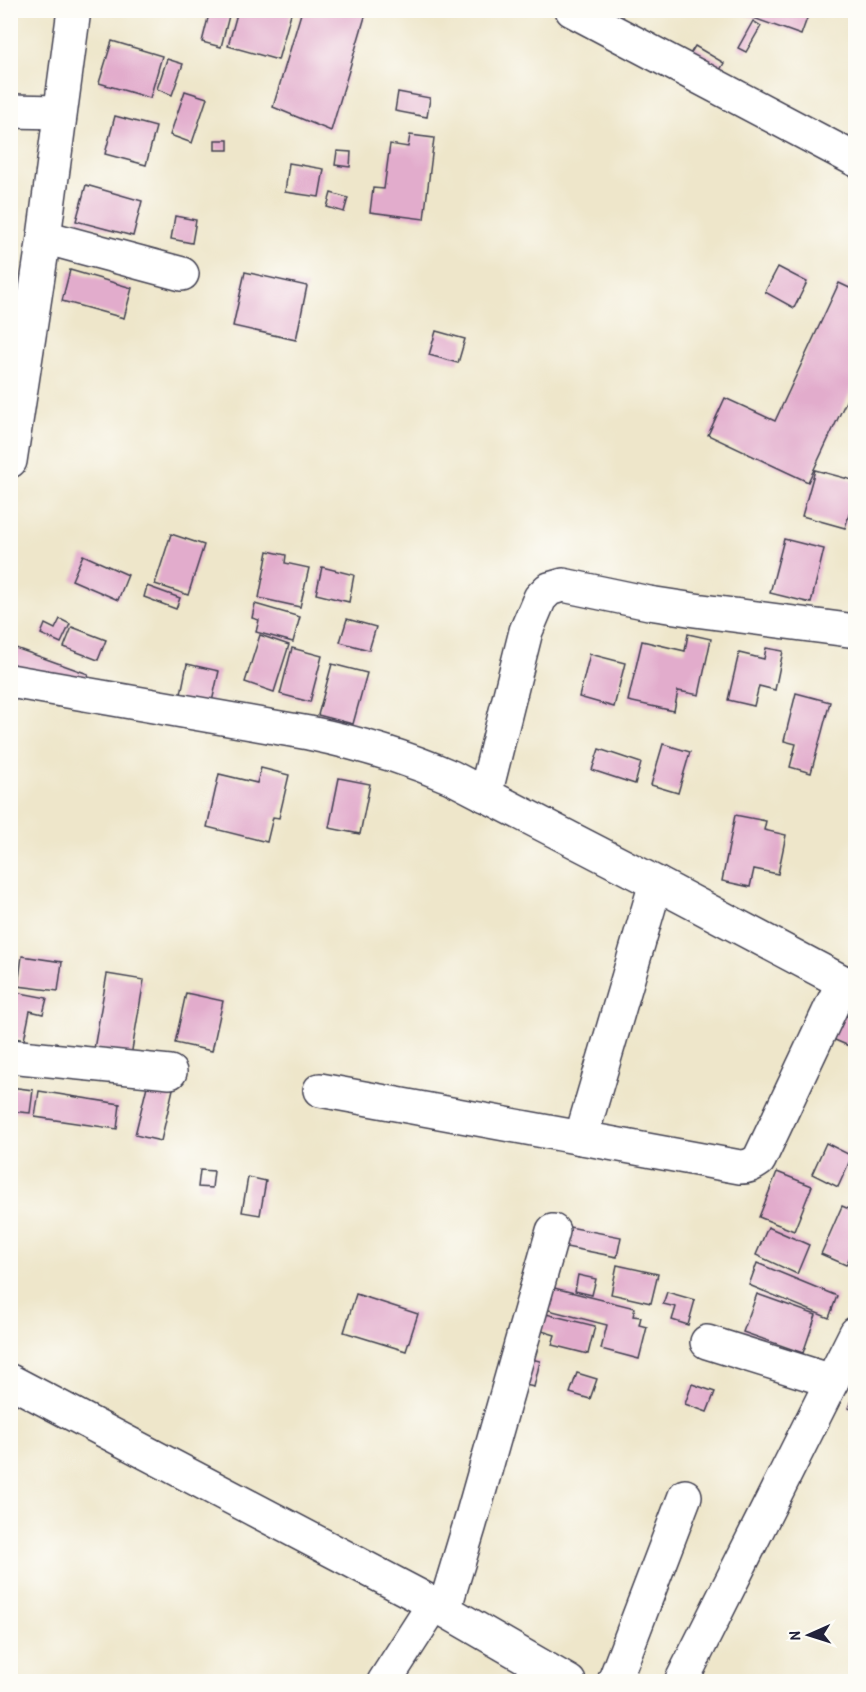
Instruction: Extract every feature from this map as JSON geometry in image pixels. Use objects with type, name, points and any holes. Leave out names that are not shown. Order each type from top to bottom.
[{"type":"street","points":[[10,461],[44,237],[74,10]]},
{"type":"street","points":[[572,10],[855,160]]},
{"type":"street","points":[[10,111],[60,112]]},
{"type":"street","points":[[44,237],[182,274]]},
{"type":"street","points":[[485,795],[526,631],[540,598],[549,589],[563,585],[648,603],[855,631]]},
{"type":"street","points":[[10,681],[341,740],[417,762],[451,777],[849,985],[759,1160],[752,1166],[740,1167],[320,1090]]},
{"type":"street","points":[[581,1137],[656,883]]},
{"type":"street","points":[[10,1056],[170,1072]]},
{"type":"street","points":[[384,1682],[439,1607],[470,1524],[552,1231]]},
{"type":"street","points":[[681,1682],[855,1333]]},
{"type":"street","points":[[707,1342],[832,1382]]},
{"type":"street","points":[[10,1381],[439,1607],[569,1682]]},
{"type":"street","points":[[614,1682],[685,1496]]},
{"type":"building","points":[[210,10],[230,12],[221,47],[202,42]]},
{"type":"building","points":[[238,10],[292,10],[278,60],[228,46]]},
{"type":"building","points":[[302,10],[367,10],[331,131],[273,107]]},
{"type":"building","points":[[738,10],[810,10],[801,35],[737,12]]},
{"type":"building","points":[[753,21],[761,26],[746,52],[738,48]]},
{"type":"building","points":[[112,41],[162,56],[150,98],[99,83]]},
{"type":"building","points":[[695,46],[724,63],[719,72],[690,54]]},
{"type":"building","points":[[167,59],[183,64],[172,95],[157,89]]},
{"type":"building","points":[[185,91],[207,98],[192,143],[170,135]]},
{"type":"building","points":[[398,92],[430,98],[427,117],[395,111]]},
{"type":"building","points":[[115,116],[156,127],[146,165],[105,154]]},
{"type":"building","points":[[410,135],[434,138],[424,219],[370,212],[373,188],[384,189],[390,144],[408,147]]},
{"type":"building","points":[[215,140],[228,140],[228,150],[215,150]]},
{"type":"building","points":[[337,151],[351,152],[350,167],[335,165]]},
{"type":"building","points":[[289,163],[324,169],[319,197],[285,192]]},
{"type":"building","points":[[86,185],[142,201],[133,236],[76,221]]},
{"type":"building","points":[[331,193],[348,198],[344,212],[327,207]]},
{"type":"building","points":[[175,216],[196,220],[192,243],[171,239]]},
{"type":"building","points":[[778,267],[807,282],[794,308],[765,292]]},
{"type":"building","points":[[70,270],[132,288],[124,318],[62,301]]},
{"type":"building","points":[[245,272],[307,286],[296,340],[233,326]]},
{"type":"building","points":[[839,283],[856,291],[856,380],[808,482],[708,435],[725,398],[775,421]]},
{"type":"building","points":[[436,331],[465,339],[458,363],[429,355]]},
{"type":"building","points":[[815,470],[856,481],[856,491],[845,528],[802,516]]},
{"type":"building","points":[[171,534],[204,545],[188,595],[155,584]]},
{"type":"building","points":[[784,539],[824,549],[811,603],[770,593]]},
{"type":"building","points":[[268,551],[286,555],[285,563],[309,568],[300,607],[259,598]]},
{"type":"building","points":[[83,555],[128,575],[118,600],[72,580]]},
{"type":"building","points":[[322,567],[354,575],[349,602],[316,594]]},
{"type":"building","points":[[147,586],[180,598],[176,609],[144,597]]},
{"type":"building","points":[[255,604],[300,617],[293,642],[256,632],[259,620],[252,618]]},
{"type":"building","points":[[60,619],[70,624],[61,643],[41,634],[45,624],[55,629]]},
{"type":"building","points":[[347,619],[376,627],[369,650],[340,642]]},
{"type":"building","points":[[72,627],[106,640],[98,660],[64,647]]},
{"type":"building","points":[[688,634],[711,639],[699,695],[678,691],[674,711],[628,701],[642,641],[685,651]]},
{"type":"building","points":[[260,635],[289,645],[274,692],[245,682]]},
{"type":"building","points":[[10,646],[88,674],[81,691],[10,671]]},
{"type":"building","points":[[292,648],[322,656],[310,702],[280,694]]},
{"type":"building","points":[[766,648],[783,651],[775,690],[759,686],[754,706],[728,700],[739,653],[764,659]]},
{"type":"building","points":[[590,654],[625,663],[614,707],[579,697]]},
{"type":"building","points":[[187,664],[219,671],[211,706],[180,699]]},
{"type":"building","points":[[332,664],[367,673],[353,724],[318,715]]},
{"type":"building","points":[[796,693],[830,702],[811,773],[790,767],[796,744],[784,741]]},
{"type":"building","points":[[663,744],[690,752],[678,793],[651,785]]},
{"type":"building","points":[[599,749],[641,763],[635,784],[592,770]]},
{"type":"building","points":[[261,768],[289,775],[279,818],[273,817],[267,842],[207,827],[219,774],[257,783]]},
{"type":"building","points":[[339,778],[370,784],[360,834],[329,828]]},
{"type":"building","points":[[735,815],[766,821],[764,830],[786,835],[778,874],[754,869],[750,887],[722,881]]},
{"type":"building","points":[[22,956],[62,962],[58,991],[18,986]]},
{"type":"building","points":[[107,974],[144,980],[131,1056],[94,1049]]},
{"type":"building","points":[[10,991],[47,998],[43,1014],[30,1011],[24,1040],[10,1037]]},
{"type":"building","points":[[186,993],[223,1001],[212,1051],[175,1043]]},
{"type":"building","points":[[831,1009],[856,1020],[856,1049],[821,1034]]},
{"type":"building","points":[[148,1082],[173,1089],[161,1141],[135,1135]]},
{"type":"building","points":[[10,1087],[33,1090],[30,1113],[10,1111]]},
{"type":"building","points":[[39,1091],[120,1104],[117,1129],[35,1117]]},
{"type":"building","points":[[826,1143],[852,1156],[838,1187],[812,1174]]},
{"type":"building","points":[[200,1170],[214,1171],[212,1188],[198,1187]]},
{"type":"building","points":[[777,1172],[812,1186],[794,1231],[759,1217]]},
{"type":"building","points":[[248,1177],[266,1181],[260,1215],[242,1212]]},
{"type":"building","points":[[842,1206],[856,1212],[856,1244],[846,1265],[821,1254]]},
{"type":"building","points":[[554,1224],[621,1237],[617,1257],[551,1244]]},
{"type":"building","points":[[768,1227],[809,1245],[797,1274],[756,1255]]},
{"type":"building","points":[[757,1263],[837,1296],[829,1318],[749,1285]]},
{"type":"building","points":[[617,1265],[658,1274],[651,1303],[611,1294]]},
{"type":"building","points":[[578,1275],[596,1279],[592,1295],[575,1291]]},
{"type":"building","points":[[542,1285],[635,1308],[633,1316],[641,1317],[639,1325],[647,1327],[639,1359],[601,1349],[607,1325],[537,1307]]},
{"type":"building","points":[[667,1292],[695,1300],[688,1325],[672,1320],[676,1307],[663,1304]]},
{"type":"building","points":[[356,1294],[418,1314],[406,1351],[344,1332]]},
{"type":"building","points":[[757,1294],[816,1315],[803,1353],[743,1332]]},
{"type":"building","points":[[546,1314],[595,1326],[588,1354],[552,1345],[555,1335],[542,1331]]},
{"type":"building","points":[[518,1356],[540,1361],[534,1387],[512,1382]]},
{"type":"building","points":[[577,1373],[597,1379],[590,1399],[570,1393]]},
{"type":"building","points":[[692,1384],[715,1392],[707,1412],[685,1404]]},
{"type":"building","points":[[856,1388],[856,1410],[848,1408]]}]
